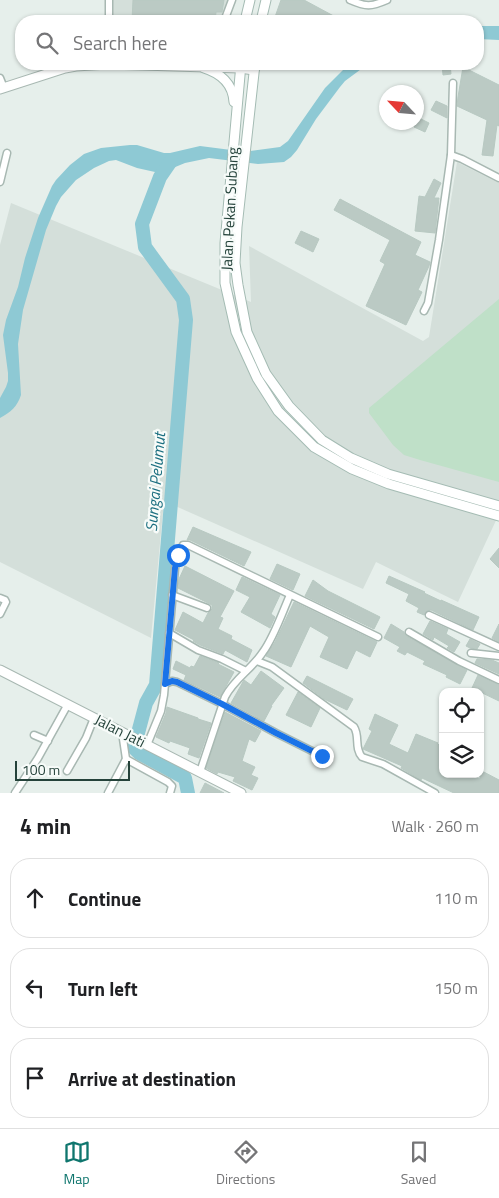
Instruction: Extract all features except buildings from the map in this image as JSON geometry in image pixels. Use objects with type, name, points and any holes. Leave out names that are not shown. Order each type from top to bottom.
[{"type":"main road","points":[[246,15],[250,0]]},
{"type":"main road","points":[[262,15],[266,0]]},
{"type":"main road","points":[[2,88],[59,70]]},
{"type":"main road","points":[[211,70],[222,77],[233,95],[234,132]]},
{"type":"main road","points":[[234,132],[240,70]]},
{"type":"main road","name":"Jalan Pekan Subang","points":[[254,70],[235,262],[247,332],[266,374],[289,406],[322,440],[351,458],[388,474],[499,506]]},
{"type":"main road","name":"Jalan Pekan Subang","points":[[234,132],[225,243],[225,282],[236,332],[257,378],[278,410],[314,447],[352,469],[389,484],[499,516]]},
{"type":"main road","name":"Jalan Jati","points":[[0,670],[241,793]]},
{"type":"street","points":[[109,0],[109,15]]},
{"type":"street","points":[[226,15],[232,0]]},
{"type":"street","points":[[350,0],[360,5],[368,6],[387,0]]},
{"type":"street","points":[[0,78],[2,88]]},
{"type":"street","points":[[424,311],[428,303],[435,267],[450,156],[453,83]]},
{"type":"street","points":[[0,182],[7,153]]},
{"type":"street","points":[[450,156],[462,159],[499,178]]},
{"type":"street","points":[[146,744],[160,711],[164,695],[175,568],[180,549],[185,545],[378,637]]},
{"type":"street","points":[[172,595],[207,608]]},
{"type":"street","points":[[200,772],[222,704],[229,690],[257,660],[267,646],[290,595]]},
{"type":"street","points":[[0,598],[6,602],[0,614]]},
{"type":"street","points":[[429,615],[499,646]]},
{"type":"street","points":[[409,632],[459,661],[499,680]]},
{"type":"street","points":[[169,633],[198,650],[246,671]]},
{"type":"street","points":[[471,653],[499,656]]},
{"type":"street","points":[[257,660],[272,666],[354,727],[357,734],[357,751],[362,758],[383,764],[435,793]]},
{"type":"street","points":[[165,684],[172,681],[177,682],[322,756]]},
{"type":"street","points":[[15,793],[48,741],[68,704]]},
{"type":"street","points":[[67,770],[86,738],[94,718]]},
{"type":"street","points":[[108,793],[126,758],[122,732]]},
{"type":"street","points":[[34,734],[48,741]]},
{"type":"street","points":[[126,758],[168,782],[172,786],[170,793]]},
{"type":"shaded area","points":[[113,0],[229,0],[225,15],[112,15]]},
{"type":"shaded area","points":[[457,162],[499,183],[499,514],[458,602],[376,562],[363,589],[164,501],[151,638],[0,562],[0,245],[11,203],[251,302],[249,246],[423,341],[429,337]]},
{"type":"green space","points":[[499,299],[499,482],[404,455],[393,445],[369,413],[369,408]]},
{"type":"water","points":[[484,26],[499,26],[499,40],[484,39]]},
{"type":"water","points":[[343,70],[360,70],[345,81],[316,119],[297,150],[284,162],[258,164],[209,158],[155,172],[116,160],[94,168],[76,180],[61,197],[46,230],[23,310],[18,344],[21,395],[13,409],[0,418],[0,398],[8,381],[3,335],[6,320],[18,287],[38,218],[52,186],[70,165],[84,154],[101,148],[130,145],[137,145],[164,153],[200,146],[239,151],[280,147],[288,141],[325,88]]},
{"type":"waterway","name":"Sungai Pelumut","points":[[171,161],[160,177],[142,224],[145,247],[183,299],[186,320],[156,685],[146,703],[134,748],[139,753],[185,778],[188,793]]},
{"type":"route","points":[[178,555],[175,568],[165,684],[172,681],[177,682],[322,756]]}]
